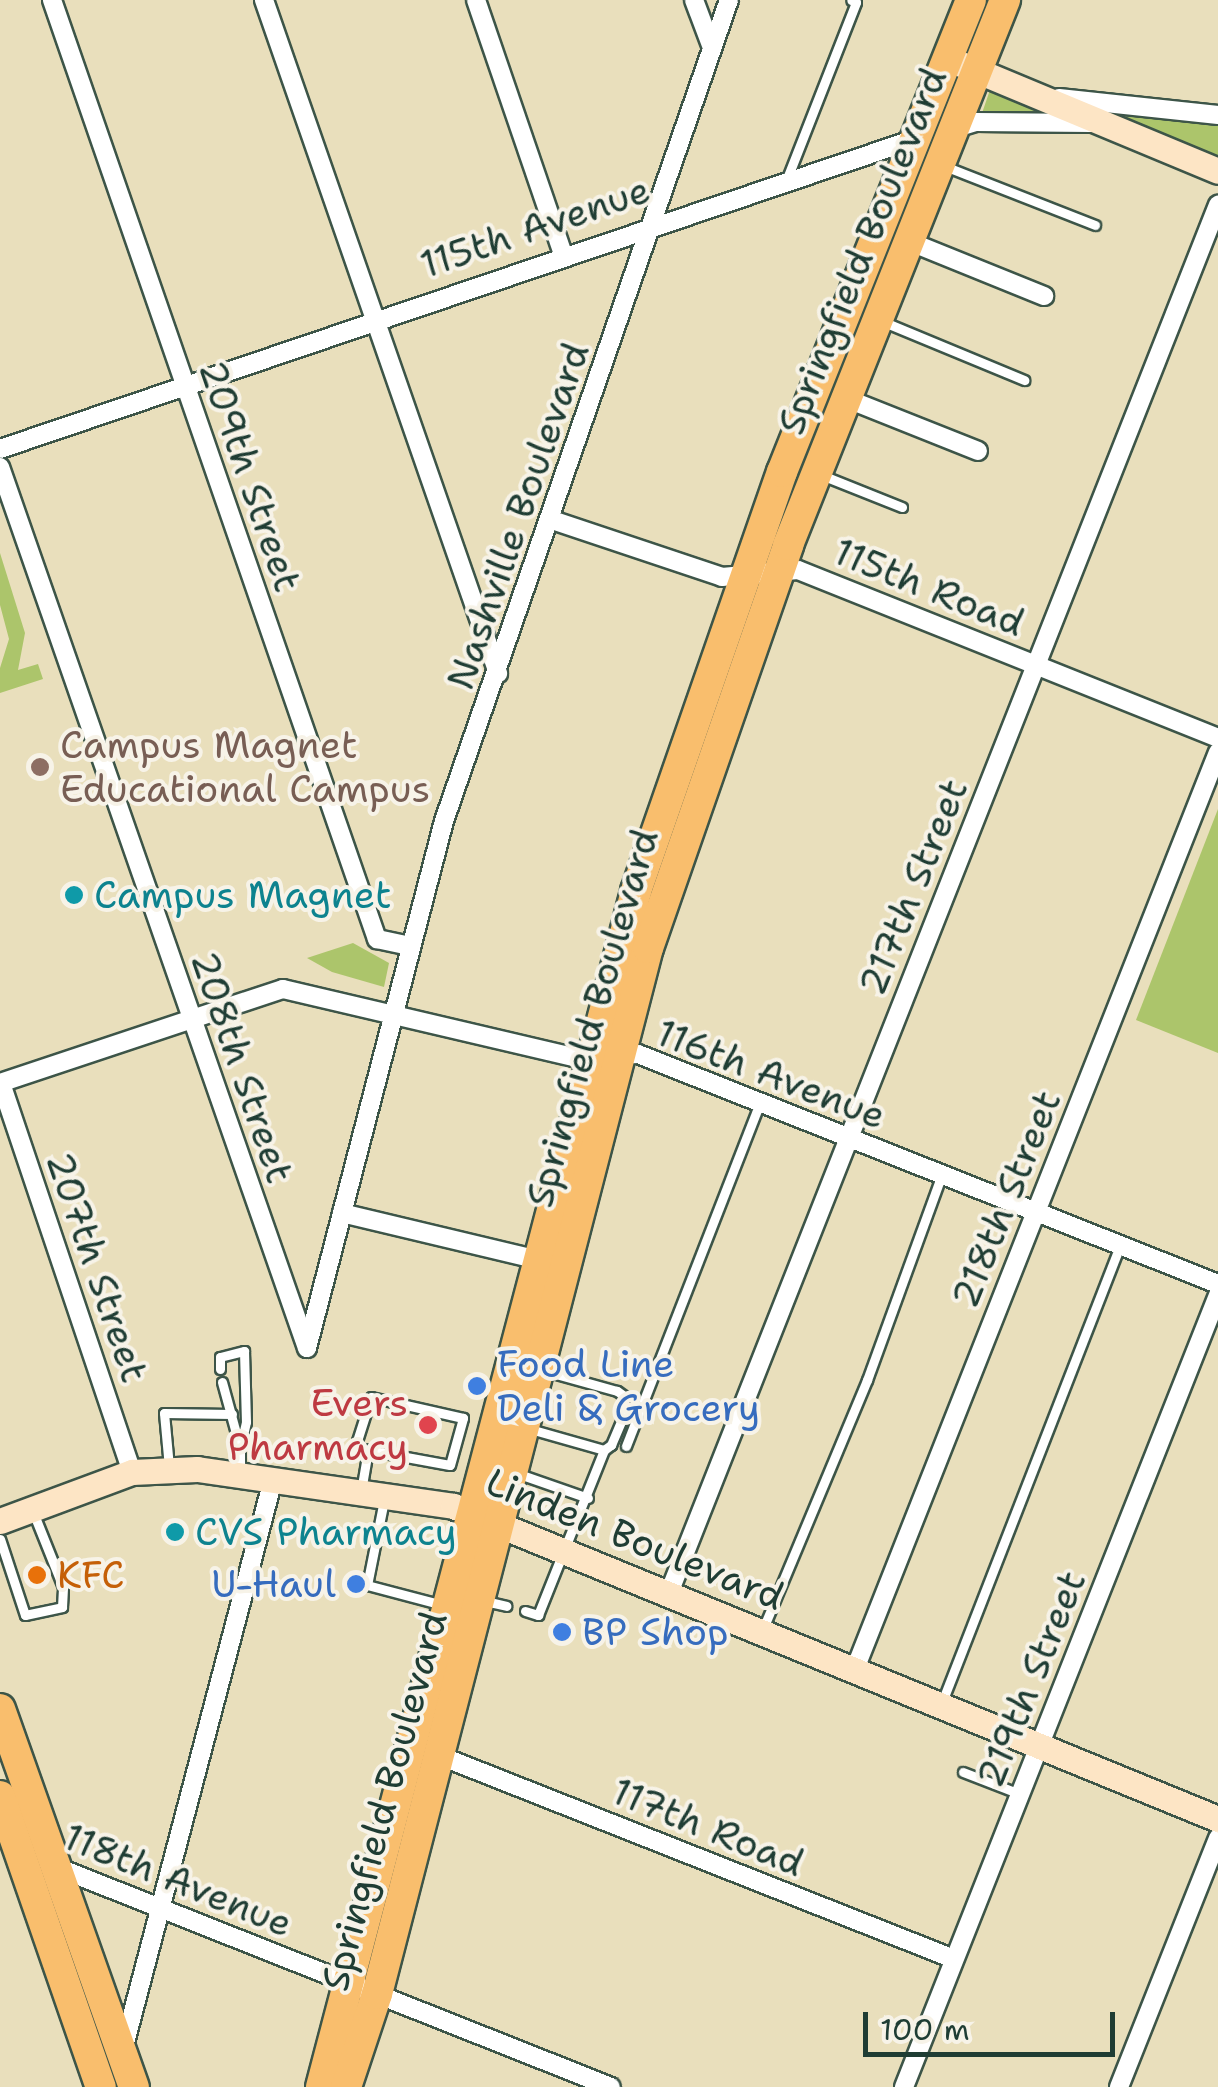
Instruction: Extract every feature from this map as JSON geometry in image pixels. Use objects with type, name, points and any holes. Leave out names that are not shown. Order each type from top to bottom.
[{"type":"main road","name":"Springfield Boulevard","points":[[485,1517],[511,1472],[509,1427],[538,1370],[607,1055],[636,891],[744,578],[971,0]]},
{"type":"main road","name":"Springfield Boulevard","points":[[321,2087],[364,1989],[438,1755],[477,1604],[485,1517],[509,1427],[540,1260],[607,1055],[778,573],[1006,0]]},
{"type":"main road","name":"115th Avenue","points":[[948,59],[1218,171]]},
{"type":"main road","name":"Linden Boulevard","points":[[0,1521],[132,1472],[170,1470],[240,1475],[485,1517],[1218,1819]]},
{"type":"main road","name":"Springfield Boulevard","points":[[346,2087],[364,1989],[477,1604]]},
{"type":"main road","points":[[0,1708],[134,2087]]},
{"type":"main road","points":[[0,1796],[10,1847],[101,2087]]},
{"type":"street","name":"209th Street","points":[[52,0],[377,938],[411,946]]},
{"type":"street","points":[[264,0],[498,673]]},
{"type":"street","points":[[476,0],[564,257]]},
{"type":"street","points":[[694,0],[712,48]]},
{"type":"street","name":"Nashville Boulevard","points":[[306,1348],[444,822],[654,226],[729,0]]},
{"type":"street","points":[[1037,96],[1218,115]]},
{"type":"street","name":"115th Avenue","points":[[0,448],[915,139],[976,122],[1102,123]]},
{"type":"street","name":"217th Street","points":[[669,1593],[1218,205]]},
{"type":"street","points":[[908,241],[1044,296]]},
{"type":"street","points":[[846,398],[978,451]]},
{"type":"street","name":"208th Street","points":[[0,466],[306,1348]]},
{"type":"street","name":"115th Road","points":[[552,520],[722,577],[744,578],[798,570],[1218,738]]},
{"type":"street","name":"218th Street","points":[[855,1669],[1218,752]]},
{"type":"street","name":"116th Avenue","points":[[0,1083],[283,989],[574,1057],[638,1054],[1218,1284]]},
{"type":"street","name":"207th Street","points":[[0,1083],[132,1472]]},
{"type":"street","points":[[342,1213],[540,1260]]},
{"type":"street","name":"219th Street","points":[[904,2087],[1218,1295]]},
{"type":"street","points":[[122,2051],[273,1480]]},
{"type":"street","name":"117th Road","points":[[438,1755],[954,1959]]},
{"type":"street","points":[[1119,2087],[1218,1838]]},
{"type":"street","name":"118th Avenue","points":[[10,1847],[611,2087]]},
{"type":"lane","points":[[786,181],[855,1]]},
{"type":"lane","points":[[939,164],[1095,225]]},
{"type":"lane","points":[[877,319],[1024,380]]},
{"type":"lane","points":[[817,473],[902,507]]},
{"type":"lane","points":[[626,1446],[760,1102]]},
{"type":"lane","points":[[762,1631],[867,1380],[942,1174]]},
{"type":"lane","points":[[941,1705],[1121,1245]]},
{"type":"lane","points":[[220,1369],[220,1356],[244,1351],[246,1422],[240,1448],[240,1475]]},
{"type":"lane","points":[[525,1611],[538,1614],[567,1551],[604,1450],[618,1431],[624,1396],[538,1370]]},
{"type":"lane","points":[[222,1382],[240,1448]]},
{"type":"lane","points":[[463,1418],[446,1467],[358,1448],[356,1441],[371,1397],[604,1450]]},
{"type":"lane","points":[[170,1470],[164,1413],[232,1414]]},
{"type":"lane","points":[[368,1450],[372,1495],[368,1585],[477,1604]]},
{"type":"lane","points":[[511,1472],[588,1498]]},
{"type":"lane","points":[[0,1539],[26,1615],[62,1607],[66,1600],[32,1509]]},
{"type":"lane","points":[[963,1772],[1020,1794]]},
{"type":"green space","points":[[991,87],[1059,115],[981,116]]},
{"type":"green space","points":[[1086,108],[1218,123],[1218,163]]},
{"type":"green space","points":[[0,553],[25,633],[18,670],[38,664],[43,679],[0,693],[0,668],[9,639],[0,605]]},
{"type":"green space","points":[[1218,809],[1218,1053],[1136,1020]]},
{"type":"green space","points":[[353,943],[389,963],[384,987],[332,972],[307,958]]},
{"type":"place","name":"Campus Magnet Educational Campus","points":[[40,767]]},
{"type":"place","name":"Campus Magnet","points":[[74,895]]},
{"type":"place","name":"Food Line Deli & Grocery","points":[[477,1386]]},
{"type":"place","name":"Evers Pharmacy","points":[[428,1425]]},
{"type":"place","name":"CVS Pharmacy","points":[[175,1532]]},
{"type":"place","name":"KFC","points":[[37,1575]]},
{"type":"place","name":"U-Haul","points":[[356,1584]]},
{"type":"place","name":"BP Shop","points":[[562,1632]]}]
